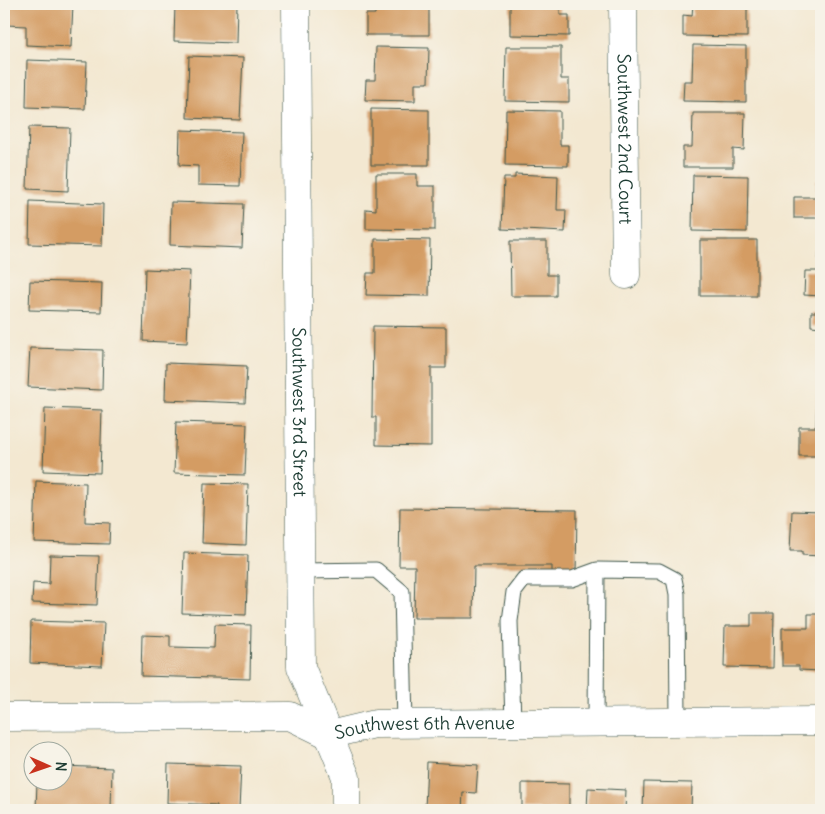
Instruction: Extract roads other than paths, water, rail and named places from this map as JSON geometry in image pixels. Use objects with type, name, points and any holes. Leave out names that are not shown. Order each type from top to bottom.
[{"type":"street","name":"Southwest 3rd Street","points":[[296,4],[301,667],[346,777],[346,810]]},
{"type":"street","name":"Southwest 2nd Court","points":[[622,4],[626,275]]},
{"type":"street","name":"Southwest 6th Avenue","points":[[4,717],[290,716],[329,735],[375,724],[821,721]]},
{"type":"lane","points":[[300,571],[376,570],[402,592],[405,724]]},
{"type":"lane","points":[[596,723],[597,570]]},
{"type":"lane","points":[[513,723],[510,621],[514,592],[524,579],[572,579],[597,570],[659,571],[674,580],[677,594],[678,722]]}]
